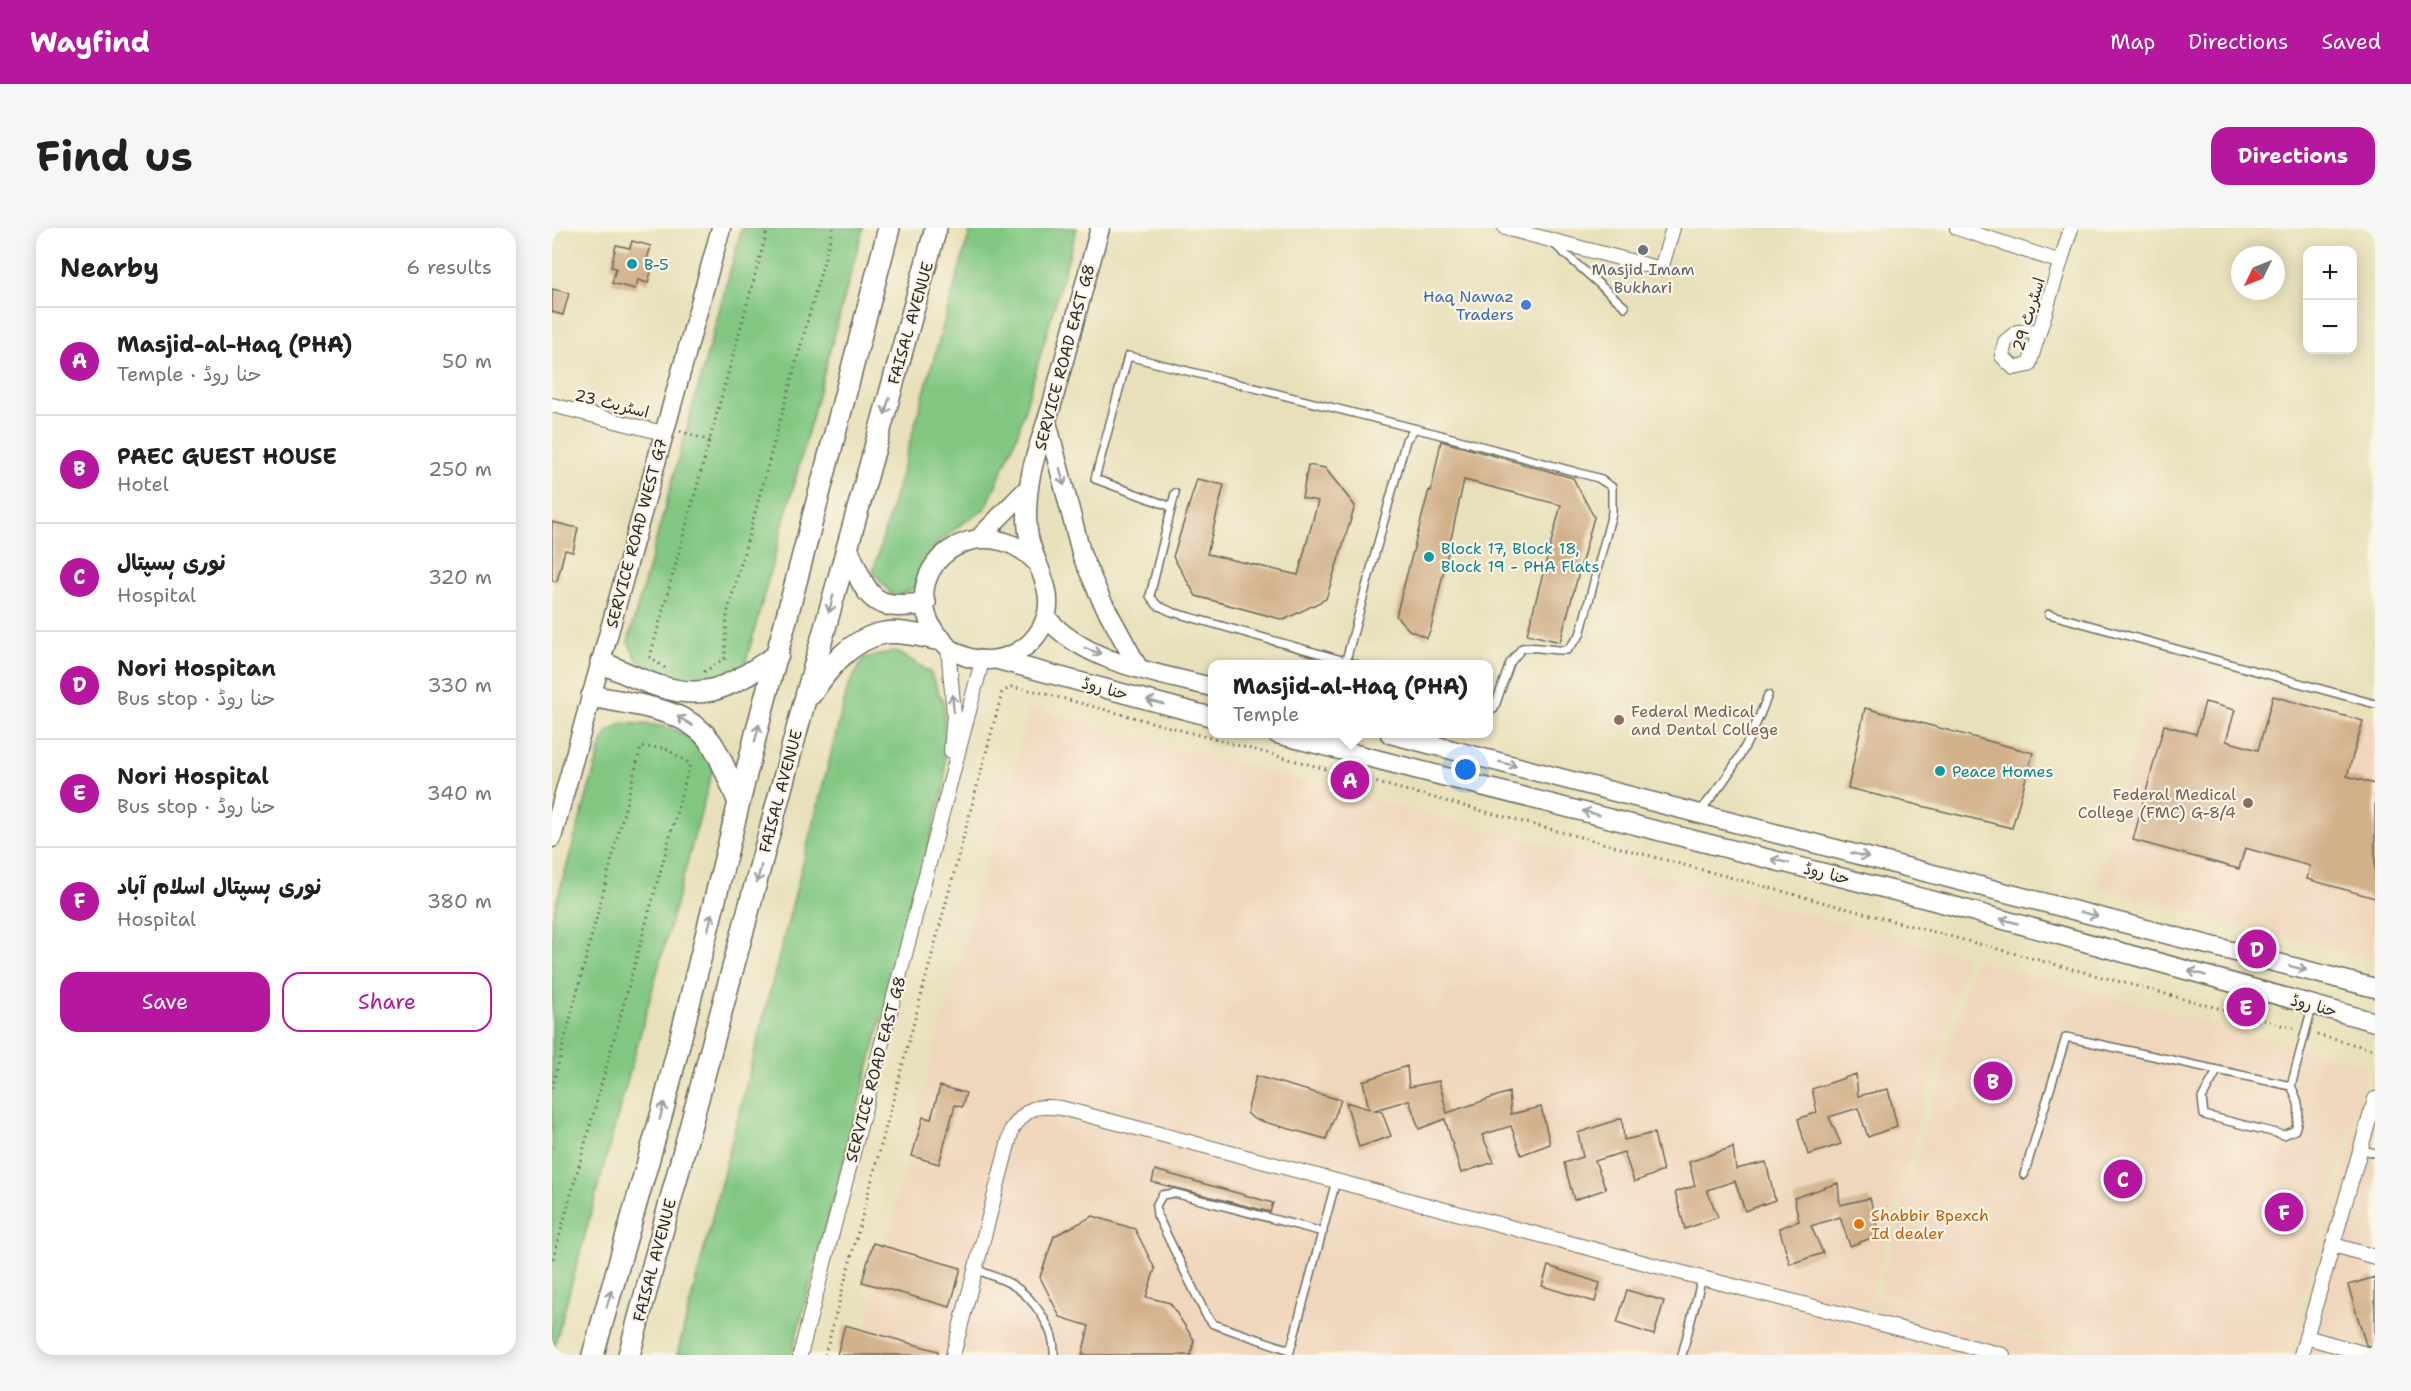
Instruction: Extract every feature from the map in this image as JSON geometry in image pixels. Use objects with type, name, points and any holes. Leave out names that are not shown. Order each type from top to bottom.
[{"type":"main road","name":"FAISAL AVENUE","points":[[593,1355],[663,1109],[739,803],[889,228]]},
{"type":"main road","name":"FAISAL AVENUE","points":[[628,1355],[803,707],[936,228]]},
{"type":"main road","points":[[847,548],[864,586],[884,605],[899,608],[925,603]]},
{"type":"main road","points":[[803,707],[833,665],[847,651],[869,638],[885,633],[944,644]]},
{"type":"main road","points":[[601,662],[648,682],[687,692],[712,690],[737,680],[777,655]]},
{"type":"main road","points":[[592,696],[670,713],[703,733],[714,746],[739,803]]},
{"type":"street","name":"SERVICE ROAD WEST G7","points":[[552,838],[721,228]]},
{"type":"street","name":"SERVICE ROAD EAST G8","points":[[1037,563],[1028,535],[1029,487],[1100,228]]},
{"type":"street","points":[[1505,228],[1661,269],[1673,228]]},
{"type":"street","points":[[1957,228],[2061,262]]},
{"type":"street","name":"اسٹریٹ 29","points":[[2037,331],[2017,332],[2005,342],[2002,356],[2014,368],[2029,365],[2071,228]]},
{"type":"street","name":"اسٹریٹ 23","points":[[552,405],[664,430]]},
{"type":"street","points":[[1047,420],[1082,556],[1101,599],[1139,669]]},
{"type":"street","points":[[979,538],[1016,545],[1037,563],[1048,589],[1046,617],[1036,637],[1019,652],[990,661],[969,659],[944,644],[930,623],[925,603],[928,580],[939,560],[957,545],[979,538],[1029,487]]},
{"type":"street","name":"حنا روڈ","points":[[1046,617],[1060,634],[1083,647],[1139,669],[1208,686]]},
{"type":"street","name":"SERVICE ROAD EAST G8","points":[[944,644],[954,714],[949,783]]},
{"type":"street","name":"SERVICE ROAD EAST G8","points":[[800,1355],[949,783],[990,661]]},
{"type":"street","name":"حنا روڈ","points":[[990,661],[1208,716]]},
{"type":"street","name":"حنا روڈ","points":[[1293,738],[1946,904],[2375,1022]]},
{"type":"street","name":"حنا روڈ","points":[[1406,738],[2375,988]]},
{"type":"street","points":[[1646,827],[1653,801]]},
{"type":"street","points":[[2301,1355],[2375,1099]]},
{"type":"street","points":[[952,1355],[1012,1129],[1024,1113],[1040,1106],[1061,1108],[1702,1278],[2003,1355]]},
{"type":"street","points":[[2334,1245],[2375,1257]]},
{"type":"street","points":[[2306,1337],[2370,1355]]},
{"type":"lane","points":[[1549,239],[1625,307]]},
{"type":"lane","points":[[1172,507],[1095,480],[1128,356],[1598,478],[1612,487],[1612,513],[1580,635],[1567,650],[1522,648],[1510,663],[1493,709]]},
{"type":"lane","points":[[1346,660],[1406,440],[1414,430]]},
{"type":"lane","points":[[1175,493],[1150,596],[1157,606],[1335,660]]},
{"type":"lane","points":[[2049,614],[2375,704]]},
{"type":"lane","points":[[1698,813],[1725,781],[1750,742],[1768,695]]},
{"type":"lane","points":[[2217,1071],[2202,1098],[2204,1114],[2284,1135],[2295,1130],[2300,1115],[2299,1100],[2291,1086],[2313,1005]]},
{"type":"lane","points":[[2024,1175],[2066,1037],[2291,1086]]},
{"type":"lane","points":[[2360,1149],[2375,1153]]},
{"type":"lane","points":[[1323,1232],[1173,1193],[1162,1195],[1156,1206],[1157,1215],[1206,1315],[1213,1324],[1289,1352],[1323,1232],[1336,1181]]},
{"type":"lane","points":[[975,1269],[1011,1284],[1032,1302],[1048,1325],[1055,1346],[1054,1355]]},
{"type":"lane","points":[[1682,1355],[1702,1278]]},
{"type":"path","points":[[673,674],[650,657],[768,228]]},
{"type":"path","points":[[696,677],[725,658],[727,614],[833,228]]},
{"type":"path","points":[[664,430],[710,441]]},
{"type":"path","points":[[825,1355],[1002,693],[1011,687],[1035,691],[1208,737]]},
{"type":"path","points":[[1210,738],[2375,1050]]},
{"type":"path","points":[[552,1088],[641,747],[665,748],[690,764],[552,1263]]},
{"type":"shaded area","name":"Federal Medical College (FMC) G-8/4","points":[[2158,661],[2375,719],[2375,961],[2098,887]]},
{"type":"shaded area","points":[[1030,708],[1965,957],[1871,1294],[2087,1355],[859,1355],[922,1096]]},
{"type":"shaded area","points":[[1974,960],[2368,1066],[2285,1355],[2105,1355],[1879,1292]]},
{"type":"shaded area","points":[[2374,1067],[2375,1355],[2291,1355]]},
{"type":"green space","points":[[742,228],[863,228],[744,669],[706,685],[672,682],[637,660],[628,642]]},
{"type":"green space","points":[[971,228],[1077,228],[1017,436],[986,508],[957,527],[930,552],[915,588],[894,597],[873,572]]},
{"type":"green space","points":[[896,651],[930,672],[944,705],[945,784],[791,1355],[677,1355],[848,687],[864,658]]},
{"type":"green space","points":[[624,723],[653,725],[676,730],[695,743],[714,765],[552,1355],[552,917],[603,740],[609,731]]},
{"type":"building","name":"B-5","points":[[632,241],[651,246],[647,259],[654,261],[648,283],[638,280],[635,289],[612,283],[616,268],[611,267],[616,245],[630,248]]},
{"type":"building","points":[[552,289],[569,293],[563,315],[552,312]]},
{"type":"building","points":[[1441,441],[1573,478],[1594,517],[1560,642],[1527,634],[1561,505],[1464,480],[1427,638],[1409,630],[1396,616],[1429,490],[1431,491]]},
{"type":"building","points":[[1308,465],[1325,468],[1355,506],[1326,599],[1284,620],[1196,596],[1173,557],[1197,479],[1224,485],[1207,554],[1298,575],[1318,501],[1302,498]]},
{"type":"building","points":[[552,522],[578,528],[573,552],[565,550],[557,581],[552,581]]},
{"type":"building","name":"Federal Medical College (FMC) G-8/4","points":[[2273,696],[2363,721],[2347,776],[2375,784],[2375,898],[2307,879],[2310,866],[2245,848],[2239,869],[2133,840],[2164,725],[2196,734],[2205,702],[2235,710],[2226,741],[2258,750]]},
{"type":"building","name":"Peace Homes","points":[[1865,708],[2033,753],[2012,828],[1848,788]]},
{"type":"building","points":[[1407,1066],[1409,1087],[1439,1081],[1447,1113],[1509,1092],[1511,1114],[1541,1107],[1550,1144],[1521,1155],[1511,1126],[1482,1135],[1494,1162],[1461,1173],[1445,1119],[1419,1129],[1409,1100],[1375,1110],[1382,1112],[1391,1136],[1359,1147],[1346,1102],[1369,1109],[1363,1081]]},
{"type":"building","points":[[1856,1074],[1858,1096],[1888,1089],[1897,1126],[1868,1137],[1858,1108],[1829,1117],[1841,1144],[1808,1155],[1798,1119],[1817,1112],[1812,1089]]},
{"type":"building","points":[[1256,1076],[1341,1100],[1326,1139],[1254,1119],[1247,1113]]},
{"type":"building","points":[[940,1086],[966,1093],[962,1107],[955,1105],[939,1164],[912,1156],[923,1117],[931,1119]]},
{"type":"building","points":[[1622,1118],[1624,1140],[1654,1133],[1663,1171],[1634,1182],[1624,1152],[1595,1161],[1606,1189],[1574,1200],[1564,1163],[1583,1157],[1578,1133]]},
{"type":"building","points":[[1733,1147],[1736,1169],[1766,1162],[1775,1200],[1745,1211],[1735,1181],[1707,1190],[1718,1217],[1685,1229],[1675,1192],[1695,1186],[1689,1162]]},
{"type":"building","points":[[1155,1170],[1273,1203],[1270,1212],[1152,1182]]},
{"type":"building","name":"Shabbir Bpexch Id dealer","points":[[1838,1183],[1840,1205],[1870,1198],[1879,1235],[1850,1246],[1840,1217],[1811,1226],[1823,1253],[1790,1264],[1779,1228],[1799,1221],[1794,1198]]},
{"type":"building","points":[[1093,1216],[1135,1229],[1155,1269],[1146,1297],[1170,1303],[1194,1340],[1191,1355],[1082,1355],[1089,1326],[1060,1317],[1040,1277],[1054,1236]]},
{"type":"building","points":[[873,1243],[961,1268],[950,1307],[862,1282]]},
{"type":"building","points":[[1548,1266],[1600,1283],[1595,1302],[1542,1286]]},
{"type":"building","points":[[2375,1277],[2375,1348],[2366,1345],[2348,1285]]},
{"type":"building","points":[[1627,1290],[1664,1301],[1654,1335],[1617,1323]]},
{"type":"building","points":[[845,1325],[938,1351],[938,1355],[837,1355]]},
{"type":"place","name":"Masjid Imam Bukhari","points":[[1643,250]]},
{"type":"place","name":"B-5","points":[[632,264]]},
{"type":"place","name":"Haq Nawaz Traders","points":[[1526,305]]},
{"type":"place","name":"Block 17, Block 18, Block 19 - PHA Flats","points":[[1429,557]]},
{"type":"place","name":"Federal Medical and Dental College","points":[[1619,720]]},
{"type":"place","name":"Peace Homes","points":[[1940,771]]},
{"type":"place","name":"Masjid-al-Haq (PHA)","points":[[1350,780]]},
{"type":"place","name":"Federal Medical College (FMC) G-8/4","points":[[2248,803]]},
{"type":"place","name":"Nori Hospitan","points":[[2257,949]]},
{"type":"place","name":"Nori Hospital","points":[[2246,1007]]},
{"type":"place","name":"PAEC GUEST HOUSE","points":[[1993,1081]]},
{"type":"place","name":"نوری ہسپتال","points":[[2123,1179]]},
{"type":"place","name":"نوری ہسپتال اسلام آباد","points":[[2284,1212]]},
{"type":"place","name":"Shabbir Bpexch Id dealer","points":[[1859,1224]]}]
